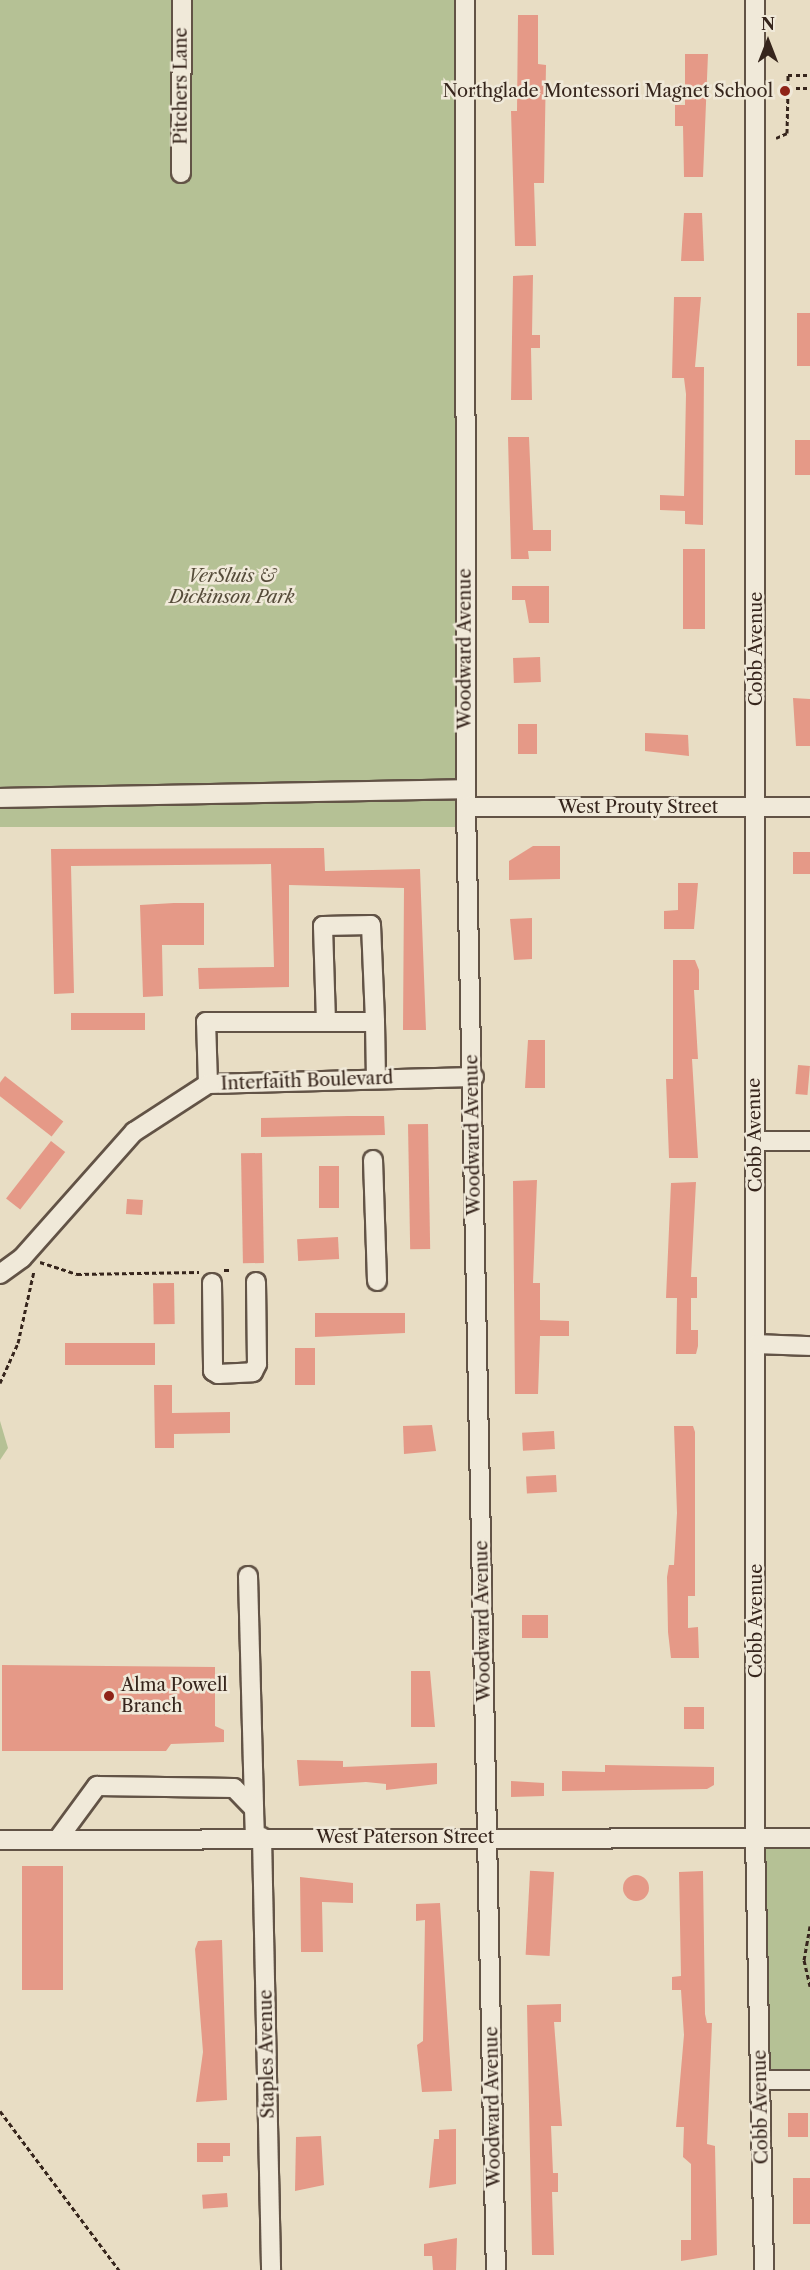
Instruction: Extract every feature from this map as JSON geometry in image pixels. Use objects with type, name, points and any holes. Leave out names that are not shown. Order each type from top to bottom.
[{"type":"street","name":"Pitchers Lane","points":[[181,172],[182,0]]},
{"type":"street","name":"Woodward Avenue","points":[[465,0],[466,798],[474,1077],[496,2270]]},
{"type":"street","name":"Cobb Avenue","points":[[755,0],[755,1141],[758,1344],[755,1838],[764,2270]]},
{"type":"street","name":"West Prouty Street","points":[[0,798],[466,798],[810,807]]},
{"type":"street","points":[[326,1022],[323,926],[371,925],[376,1078]]},
{"type":"street","points":[[207,1084],[206,1022],[375,1022]]},
{"type":"street","name":"Interfaith Boulevard","points":[[0,1274],[22,1258],[134,1132],[207,1084],[474,1077]]},
{"type":"street","points":[[755,1141],[810,1141]]},
{"type":"street","points":[[373,1160],[377,1281]]},
{"type":"street","points":[[210,1275],[213,1371],[218,1374],[253,1372],[257,1364],[256,1282]]},
{"type":"street","points":[[758,1344],[810,1346]]},
{"type":"street","name":"Staples Avenue","points":[[248,1576],[254,1809],[259,1837],[271,2270]]},
{"type":"street","points":[[234,1788],[253,1764]]},
{"type":"street","points":[[58,1839],[97,1786],[234,1788],[254,1809]]},
{"type":"street","name":"West Paterson Street","points":[[0,1840],[259,1837],[810,1838]]},
{"type":"street","points":[[760,2080],[810,2080]]},
{"type":"path","points":[[776,138],[787,134],[788,75],[810,75]]},
{"type":"path","points":[[788,88],[810,88]]},
{"type":"path","points":[[0,1383],[23,1326],[32,1258],[77,1274],[210,1275],[231,1270]]},
{"type":"path","points":[[810,1926],[804,1960],[810,1986]]},
{"type":"path","points":[[0,2111],[119,2270]]},
{"type":"green space","name":"VerSluis & Dickinson Park","points":[[0,0],[460,0],[460,827],[0,827]]},
{"type":"green space","points":[[0,1421],[8,1448],[0,1460]]},
{"type":"green space","points":[[755,1838],[810,1838],[810,2080],[755,2080]]},
{"type":"building","points":[[518,15],[538,15],[538,64],[546,65],[544,183],[534,183],[536,246],[515,246],[511,111],[517,111]]},
{"type":"building","points":[[685,54],[708,54],[703,177],[684,177],[683,126],[675,126],[675,105],[685,105]]},
{"type":"building","points":[[684,213],[702,213],[704,261],[681,261]]},
{"type":"building","points":[[533,275],[532,335],[540,335],[540,348],[531,348],[532,400],[511,400],[513,276]]},
{"type":"building","points":[[674,297],[701,297],[695,367],[704,367],[703,525],[685,524],[685,511],[660,510],[660,495],[684,496],[686,394],[684,378],[672,378]]},
{"type":"building","points":[[797,313],[810,313],[810,366],[797,366]]},
{"type":"building","points":[[508,437],[529,437],[533,530],[551,530],[551,551],[528,551],[529,559],[511,559]]},
{"type":"building","points":[[795,440],[810,440],[810,475],[795,475]]},
{"type":"building","points":[[683,549],[705,549],[705,629],[683,629]]},
{"type":"building","points":[[512,586],[549,586],[549,623],[529,623],[525,600],[512,600]]},
{"type":"building","points":[[540,657],[541,682],[514,683],[513,658]]},
{"type":"building","points":[[793,698],[810,699],[810,746],[796,746]]},
{"type":"building","points":[[518,724],[537,724],[537,754],[518,754]]},
{"type":"building","points":[[645,733],[688,735],[689,756],[645,751]]},
{"type":"building","points":[[533,846],[560,846],[560,879],[509,880],[509,861]]},
{"type":"building","points":[[324,848],[325,871],[420,869],[426,1030],[403,1030],[404,888],[289,885],[289,987],[199,989],[198,968],[274,967],[271,864],[71,866],[74,993],[54,994],[51,849]]},
{"type":"building","points":[[793,852],[810,852],[810,874],[793,874]]},
{"type":"building","points":[[678,883],[698,883],[694,929],[664,929],[664,911],[678,910]]},
{"type":"building","points":[[204,903],[204,945],[162,945],[163,996],[143,997],[140,905]]},
{"type":"building","points":[[532,918],[532,959],[514,960],[510,919]]},
{"type":"building","points":[[673,960],[695,960],[699,970],[699,990],[694,990],[698,1059],[692,1059],[698,1158],[669,1158],[666,1079],[673,1079]]},
{"type":"building","points":[[71,1013],[145,1013],[145,1030],[71,1030]]},
{"type":"building","points":[[528,1040],[545,1040],[545,1088],[525,1088]]},
{"type":"building","points":[[798,1065],[810,1066],[807,1095],[795,1094]]},
{"type":"building","points":[[5,1076],[63,1122],[52,1137],[0,1096],[0,1082]]},
{"type":"building","points":[[384,1116],[385,1135],[261,1137],[261,1118]]},
{"type":"building","points":[[408,1124],[428,1124],[430,1249],[410,1249]]},
{"type":"building","points":[[51,1141],[65,1152],[20,1210],[6,1199]]},
{"type":"building","points":[[241,1153],[262,1153],[264,1263],[243,1263]]},
{"type":"building","points":[[319,1166],[339,1166],[339,1208],[319,1208]]},
{"type":"building","points":[[537,1180],[533,1283],[540,1283],[540,1320],[569,1321],[569,1336],[540,1336],[538,1394],[515,1394],[513,1181]]},
{"type":"building","points":[[696,1182],[691,1277],[697,1277],[697,1298],[691,1298],[691,1330],[698,1330],[698,1346],[696,1354],[676,1354],[677,1298],[666,1298],[671,1183]]},
{"type":"building","points":[[127,1199],[143,1200],[142,1215],[126,1214]]},
{"type":"building","points":[[338,1237],[339,1259],[298,1261],[297,1239]]},
{"type":"building","points":[[153,1283],[174,1283],[175,1324],[154,1324]]},
{"type":"building","points":[[315,1313],[405,1313],[405,1333],[315,1337]]},
{"type":"building","points":[[65,1343],[155,1343],[155,1365],[65,1365]]},
{"type":"building","points":[[295,1348],[315,1348],[315,1385],[295,1385]]},
{"type":"building","points":[[154,1385],[172,1385],[172,1413],[230,1412],[230,1433],[174,1434],[174,1448],[155,1448]]},
{"type":"building","points":[[432,1425],[436,1451],[404,1454],[403,1426]]},
{"type":"building","points":[[674,1426],[693,1426],[695,1432],[695,1596],[688,1596],[688,1628],[698,1627],[699,1658],[671,1658],[668,1632],[667,1577],[669,1565],[674,1565],[677,1513]]},
{"type":"building","points":[[554,1431],[555,1449],[523,1451],[522,1433]]},
{"type":"building","points":[[556,1475],[557,1492],[527,1494],[526,1477]]},
{"type":"building","points":[[522,1615],[548,1615],[548,1638],[522,1638]]},
{"type":"building","name":"Alma Powell Branch","points":[[2,1665],[215,1667],[215,1726],[224,1730],[224,1742],[171,1744],[166,1751],[2,1751]]},
{"type":"building","points":[[411,1671],[430,1671],[435,1727],[411,1727]]},
{"type":"building","points":[[684,1707],[704,1707],[704,1729],[684,1729]]},
{"type":"building","points":[[297,1760],[343,1761],[343,1767],[437,1763],[437,1784],[386,1790],[386,1784],[366,1782],[299,1786]]},
{"type":"building","points":[[605,1765],[714,1767],[714,1785],[707,1789],[562,1791],[562,1771],[605,1772]]},
{"type":"building","points":[[511,1781],[544,1783],[544,1796],[511,1797]]},
{"type":"building","points":[[22,1866],[63,1866],[63,1990],[22,1990]]},
{"type":"building","points":[[530,1871],[554,1872],[550,1956],[526,1955]]},
{"type":"building","points":[[703,1871],[705,2014],[707,2023],[712,2023],[707,2144],[715,2146],[717,2255],[681,2261],[681,2240],[691,2240],[691,2164],[683,2157],[684,2127],[676,2127],[684,2035],[681,1990],[672,1990],[672,1977],[681,1976],[679,1872]]},
{"type":"building","points":[[636,1875],[645,1879],[649,1888],[645,1897],[636,1901],[627,1897],[623,1888],[627,1879]]},
{"type":"building","points":[[300,1877],[353,1883],[353,1903],[322,1902],[323,1952],[301,1952]]},
{"type":"building","points":[[440,1903],[452,2091],[422,2092],[417,2045],[423,2041],[425,1920],[416,1921],[416,1904]]},
{"type":"building","points":[[222,1940],[227,2100],[196,2102],[203,2052],[195,1949],[198,1941]]},
{"type":"building","points":[[561,2004],[561,2022],[554,2022],[562,2126],[551,2126],[553,2173],[558,2173],[558,2192],[552,2192],[554,2255],[532,2255],[527,2005]]},
{"type":"building","points":[[788,2113],[808,2113],[808,2137],[788,2137]]},
{"type":"building","points":[[456,2129],[456,2184],[429,2188],[434,2139],[439,2139],[439,2130]]},
{"type":"building","points":[[321,2136],[324,2185],[295,2191],[296,2137]]},
{"type":"building","points":[[197,2143],[230,2143],[230,2156],[223,2156],[223,2162],[197,2162]]},
{"type":"building","points":[[793,2178],[810,2178],[810,2224],[793,2224]]},
{"type":"building","points":[[227,2193],[228,2207],[203,2209],[202,2195]]},
{"type":"building","points":[[457,2238],[456,2270],[433,2270],[432,2256],[424,2256],[424,2244]]},
{"type":"place","name":"Northglade Montessori Magnet School","points":[[785,91]]},
{"type":"place","name":"Alma Powell Branch","points":[[109,1696]]}]
